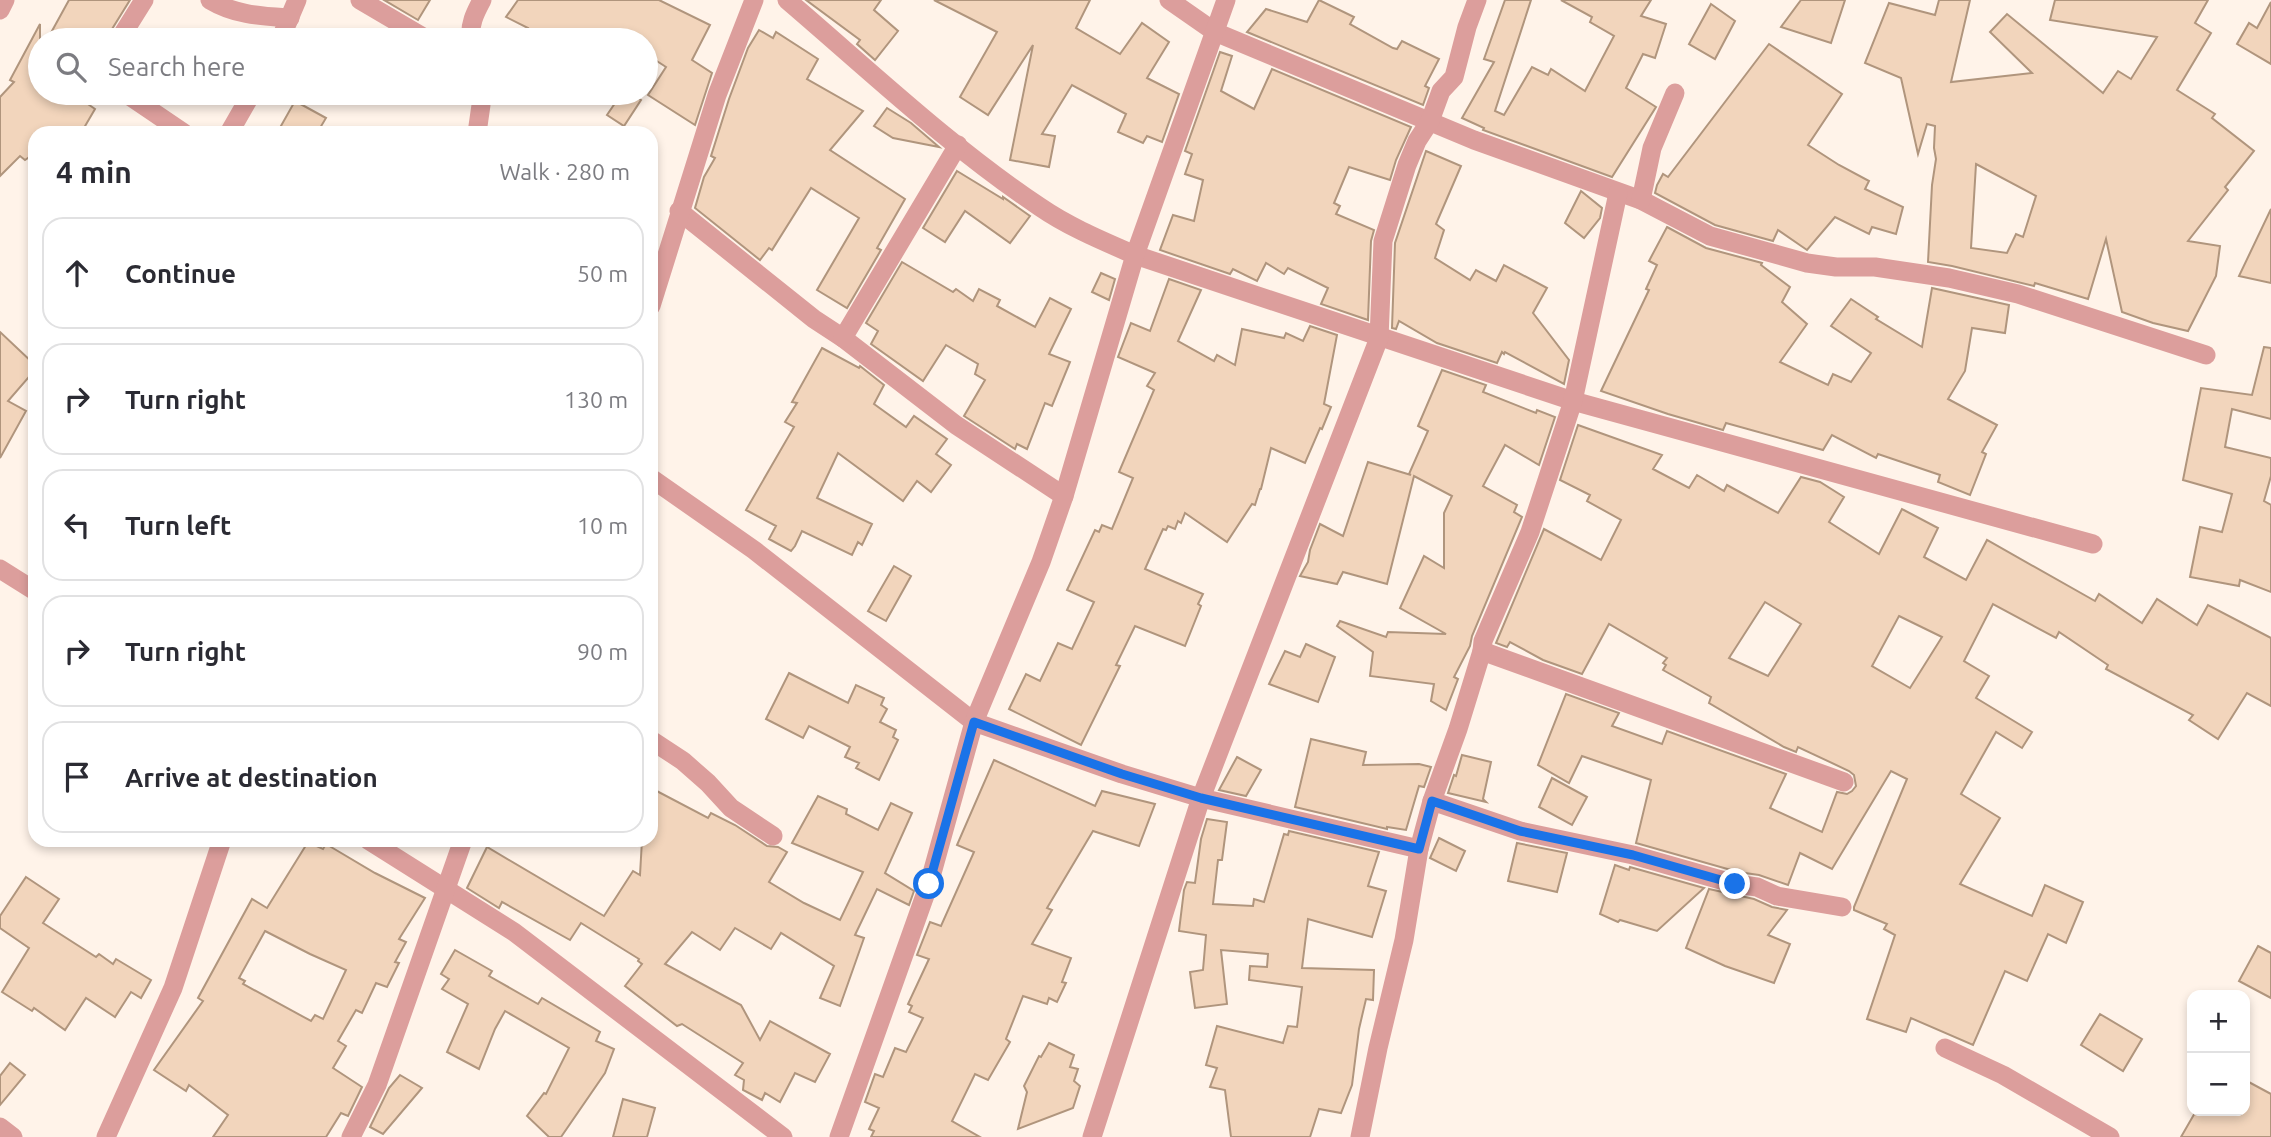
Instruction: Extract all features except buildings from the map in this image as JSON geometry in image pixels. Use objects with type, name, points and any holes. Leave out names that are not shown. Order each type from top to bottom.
[{"type":"street","points":[[0,10],[5,0]]},
{"type":"street","points":[[126,28],[144,0]]},
{"type":"street","points":[[210,0],[225,9],[243,13],[293,9],[286,28]]},
{"type":"street","points":[[360,0],[408,28]]},
{"type":"street","points":[[472,28],[482,0]]},
{"type":"street","points":[[658,282],[717,95],[754,0]]},
{"type":"street","points":[[787,0],[957,145],[1041,208],[1084,233],[1135,255],[1573,401],[2093,544]]},
{"type":"street","points":[[1169,0],[1215,32],[1474,140],[1640,200],[1710,236],[1807,263],[1888,269],[1949,278],[2018,294],[2206,355]]},
{"type":"street","points":[[839,1137],[929,884],[974,722],[1041,562],[1064,496],[1135,255],[1226,0]]},
{"type":"street","points":[[1092,1137],[1201,798],[1379,338],[1384,241],[1417,141],[1430,121],[1441,91],[1454,77],[1477,0]]},
{"type":"street","points":[[1640,200],[1652,148],[1675,93]]},
{"type":"street","points":[[143,105],[174,126]]},
{"type":"street","points":[[233,126],[245,105]]},
{"type":"street","points":[[478,126],[481,105]]},
{"type":"street","points":[[843,338],[957,145]]},
{"type":"street","points":[[1360,1137],[1404,940],[1419,849],[1432,801],[1458,729],[1483,641],[1530,531],[1573,401],[1618,193]]},
{"type":"street","points":[[679,211],[814,319],[843,338],[956,425],[1064,496]]},
{"type":"street","points":[[658,482],[754,550],[974,722],[1122,774],[1201,798],[1419,849]]},
{"type":"street","points":[[0,569],[28,587]]},
{"type":"street","points":[[1482,651],[1844,782]]},
{"type":"street","points":[[658,745],[683,761],[731,808],[773,836]]},
{"type":"street","points":[[1432,801],[1520,831],[1633,855],[1735,884],[1757,887],[1777,896],[1842,907]]},
{"type":"street","points":[[106,1137],[173,988],[220,847]]},
{"type":"street","points":[[379,847],[514,932],[783,1137]]},
{"type":"street","points":[[351,1137],[377,1086],[461,847]]},
{"type":"street","points":[[1945,1048],[2003,1075],[2110,1137]]},
{"type":"street","points":[[0,1127],[13,1137]]},
{"type":"route","points":[[929,884],[974,722],[1122,774],[1201,798],[1419,849],[1432,801],[1520,831],[1633,855],[1735,884]]}]
